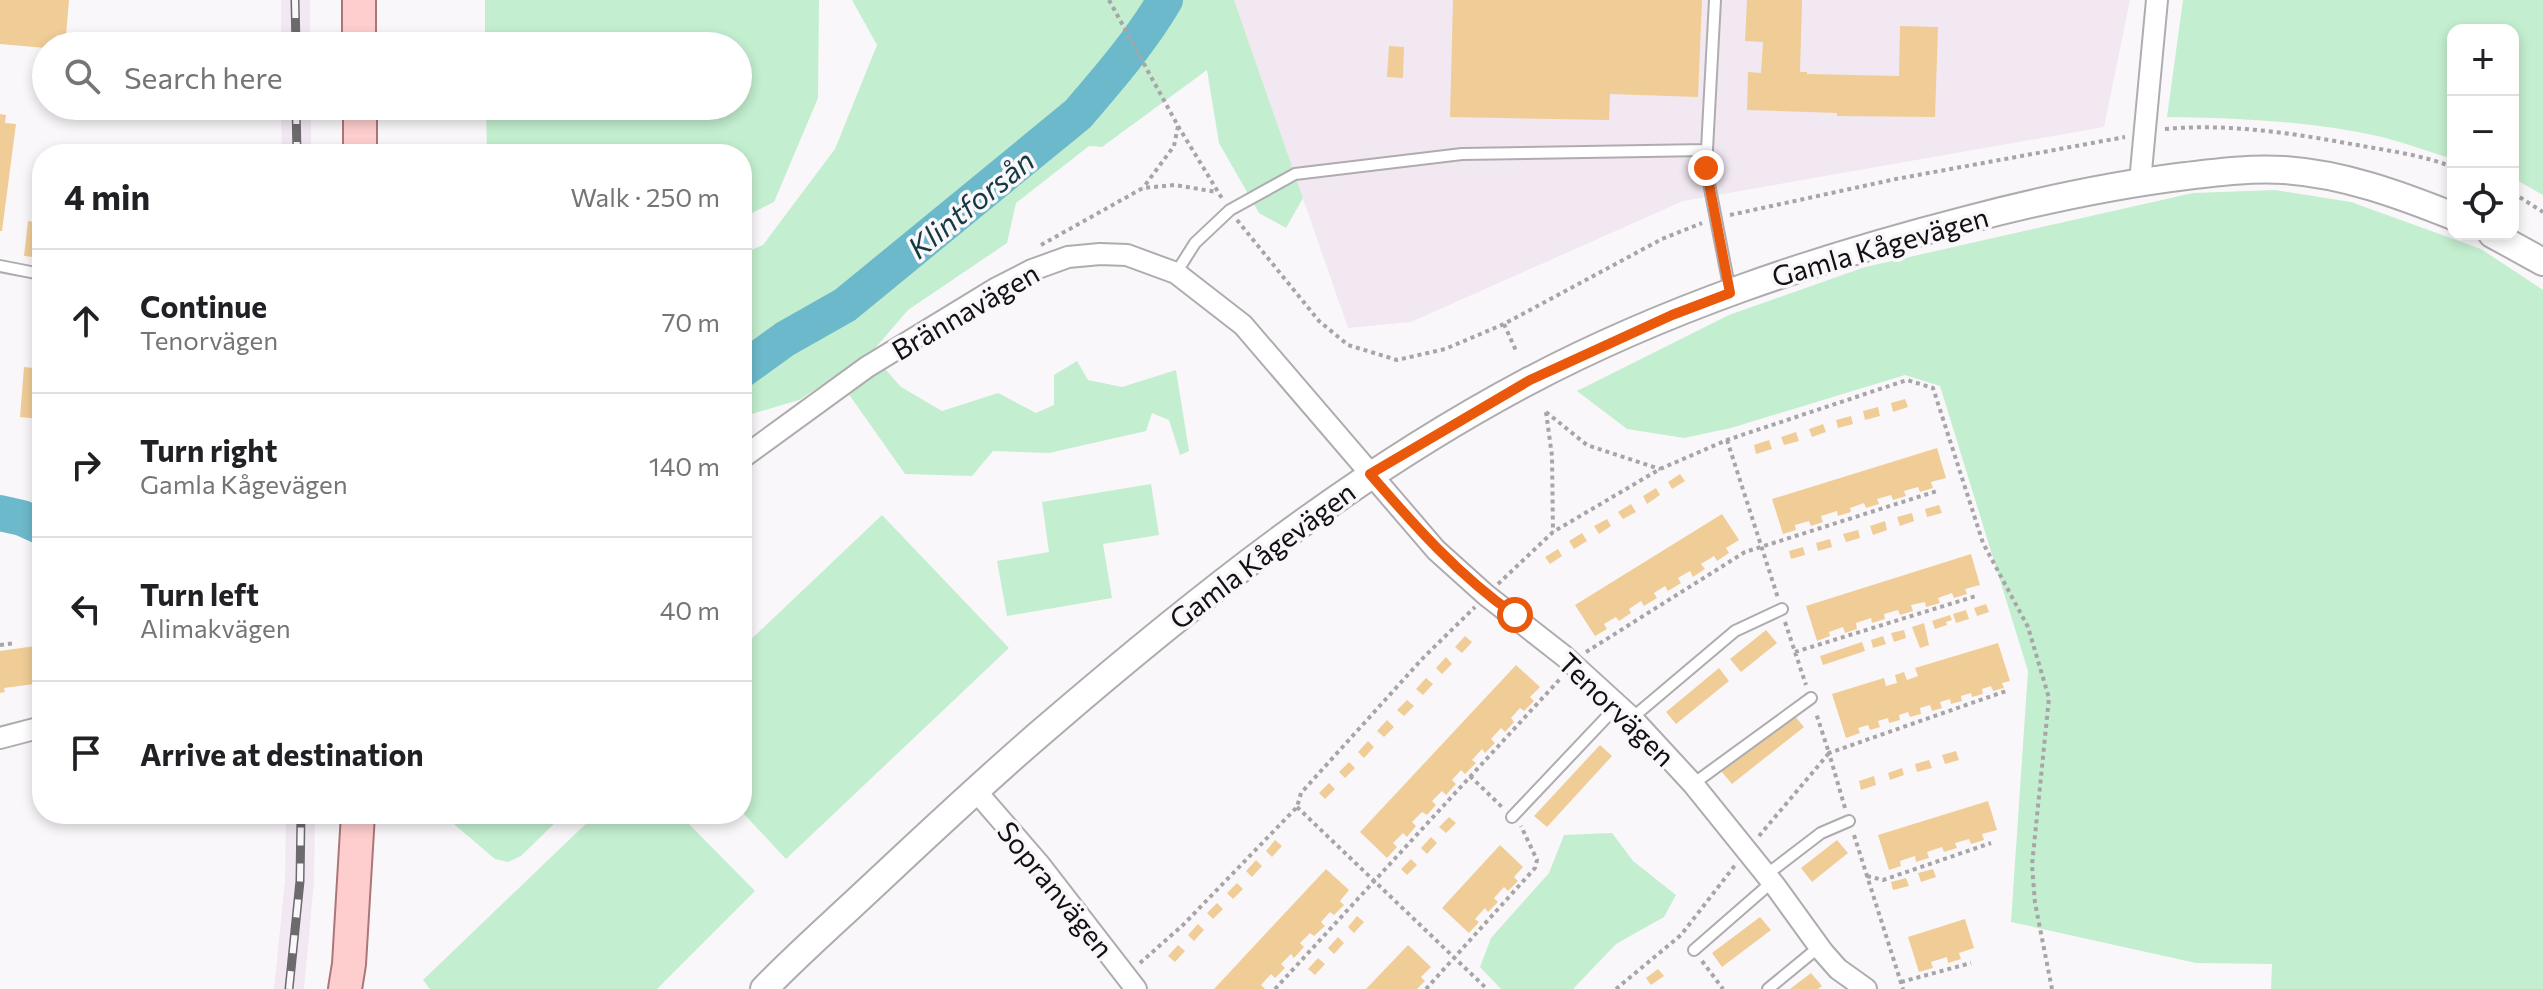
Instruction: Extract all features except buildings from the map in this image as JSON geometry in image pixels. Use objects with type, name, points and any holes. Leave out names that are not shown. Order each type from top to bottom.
[{"type":"main road","points":[[359,0],[359,32]]},
{"type":"main road","points":[[360,120],[360,144]]},
{"type":"main road","points":[[345,989],[357,824]]},
{"type":"street","points":[[2140,182],[2157,0]]},
{"type":"street","name":"Gamla Kågevägen","points":[[764,989],[975,790],[1146,642],[1252,558],[1370,474],[1530,380],[1659,321],[1771,276],[1859,247],[1997,212],[2140,182],[2230,171],[2291,171],[2347,179],[2396,193],[2447,214]]},
{"type":"street","points":[[2503,240],[2543,262]]},
{"type":"street","name":"Brännavägen","points":[[752,451],[867,367],[995,289],[1032,270],[1068,257],[1127,255],[1176,273],[1243,325],[1370,474]]},
{"type":"street","name":"Tenorvägen","points":[[1370,474],[1436,550],[1625,712],[1693,784],[1747,850],[1840,979],[1866,989]]},
{"type":"street","points":[[0,738],[32,730]]},
{"type":"street","name":"Sopranvägen","points":[[975,790],[1040,865],[1130,982]]},
{"type":"lane","points":[[1715,0],[1706,168],[1730,293]]},
{"type":"lane","points":[[1176,273],[1195,243],[1230,210],[1295,174],[1462,154],[1707,150]]},
{"type":"lane","points":[[0,266],[32,272]]},
{"type":"lane","points":[[1512,817],[1625,712],[1735,631],[1782,609]]},
{"type":"lane","points":[[1693,784],[1811,698]]},
{"type":"lane","points":[[1694,950],[1821,833],[1849,821]]},
{"type":"lane","points":[[1768,989],[1819,947]]},
{"type":"path","points":[[1109,0],[1217,192],[1175,185],[1143,188],[1174,146],[1178,126]]},
{"type":"path","points":[[1241,224],[1319,321],[1348,345],[1397,360],[1445,349],[1504,324],[1662,239],[1714,218],[1896,179],[2121,139],[2145,132],[2190,127],[2284,132],[2383,149],[2447,165]]},
{"type":"path","points":[[2519,197],[2543,212]]},
{"type":"path","points":[[1504,324],[1517,353]]},
{"type":"path","points":[[1130,982],[1297,807],[1301,793],[1423,658],[1553,532],[1660,469],[1727,440],[1907,380],[1933,388],[1983,543],[2028,627],[2049,698],[2032,865],[2035,903],[2052,989]]},
{"type":"path","points":[[1553,532],[1552,456],[1546,412],[1587,445],[1660,469]]},
{"type":"path","points":[[1727,440],[1903,989]]},
{"type":"path","points":[[1275,989],[1587,651],[1745,552],[1937,491]]},
{"type":"path","points":[[1795,652],[1976,596]]},
{"type":"path","points":[[0,645],[15,643]]},
{"type":"path","points":[[1616,989],[1681,935],[1747,850],[1829,753],[2006,691]]},
{"type":"path","points":[[1426,989],[1535,868],[1537,860],[1522,827],[1470,776]]},
{"type":"path","points":[[1297,807],[1487,989]]},
{"type":"path","points":[[1867,876],[1883,880],[1991,843]]},
{"type":"path","points":[[1901,982],[1971,963]]},
{"type":"shaded area","points":[[281,0],[310,0],[310,32],[281,32]]},
{"type":"shaded area","points":[[1234,0],[2130,0],[2104,127],[1683,201],[1411,322],[1348,328]]},
{"type":"shaded area","points":[[281,120],[311,120],[311,144],[282,144]]},
{"type":"shaded area","points":[[286,824],[315,824],[314,881],[304,989],[274,989],[285,880]]},
{"type":"green space","points":[[485,0],[819,0],[818,98],[774,202],[752,213],[752,144],[487,144],[486,120],[752,120],[752,32],[485,32]]},
{"type":"green space","points":[[852,0],[1234,0],[1303,198],[1286,228],[1259,213],[1219,143],[1207,70],[1102,147],[1089,146],[1016,203],[1007,243],[908,310],[871,353],[901,387],[942,411],[998,393],[1036,413],[1054,405],[1054,375],[1077,361],[1088,380],[1122,387],[1176,370],[1189,451],[1180,455],[1169,420],[1152,413],[1146,431],[1049,453],[993,451],[972,476],[905,474],[836,376],[799,400],[752,414],[752,250],[763,245],[835,149],[877,45]]},
{"type":"green space","points":[[2183,0],[2543,0],[2543,195],[2519,181],[2519,24],[2447,24],[2447,157],[2382,137],[2329,127],[2167,117]]},
{"type":"green space","points":[[2275,190],[2351,202],[2447,237],[2447,240],[2481,249],[2543,290],[2543,989],[2271,989],[2272,964],[2196,963],[2011,922],[2028,671],[1940,386],[1905,375],[1731,428],[1684,438],[1627,429],[1577,391],[1729,315],[1865,267],[2193,193]]},
{"type":"green space","points":[[1151,484],[1159,535],[1103,544],[1112,598],[1007,616],[997,561],[1049,552],[1042,502]]},
{"type":"green space","points":[[882,515],[1009,648],[786,859],[752,823],[752,638]]},
{"type":"green space","points":[[554,824],[521,856],[508,862],[495,859],[455,825]]},
{"type":"green space","points":[[586,824],[689,824],[755,891],[657,989],[430,989],[423,980]]},
{"type":"green space","points":[[1612,833],[1633,861],[1676,895],[1664,917],[1616,944],[1573,989],[1501,989],[1480,967],[1491,938],[1549,873],[1564,835]]},
{"type":"waterway","name":"Klintforsån","points":[[752,363],[785,339],[845,305],[1078,114],[1135,45],[1165,0]]},
{"type":"waterway","name":"Klintforsån","points":[[0,513],[32,522]]},
{"type":"railway","points":[[295,0],[296,32]]},
{"type":"railway","points":[[296,120],[297,144]]},
{"type":"railway","points":[[289,989],[300,881],[301,824]]},
{"type":"route","points":[[1515,615],[1486,595],[1436,550],[1370,474],[1530,380],[1672,315],[1730,293],[1706,168]]}]
